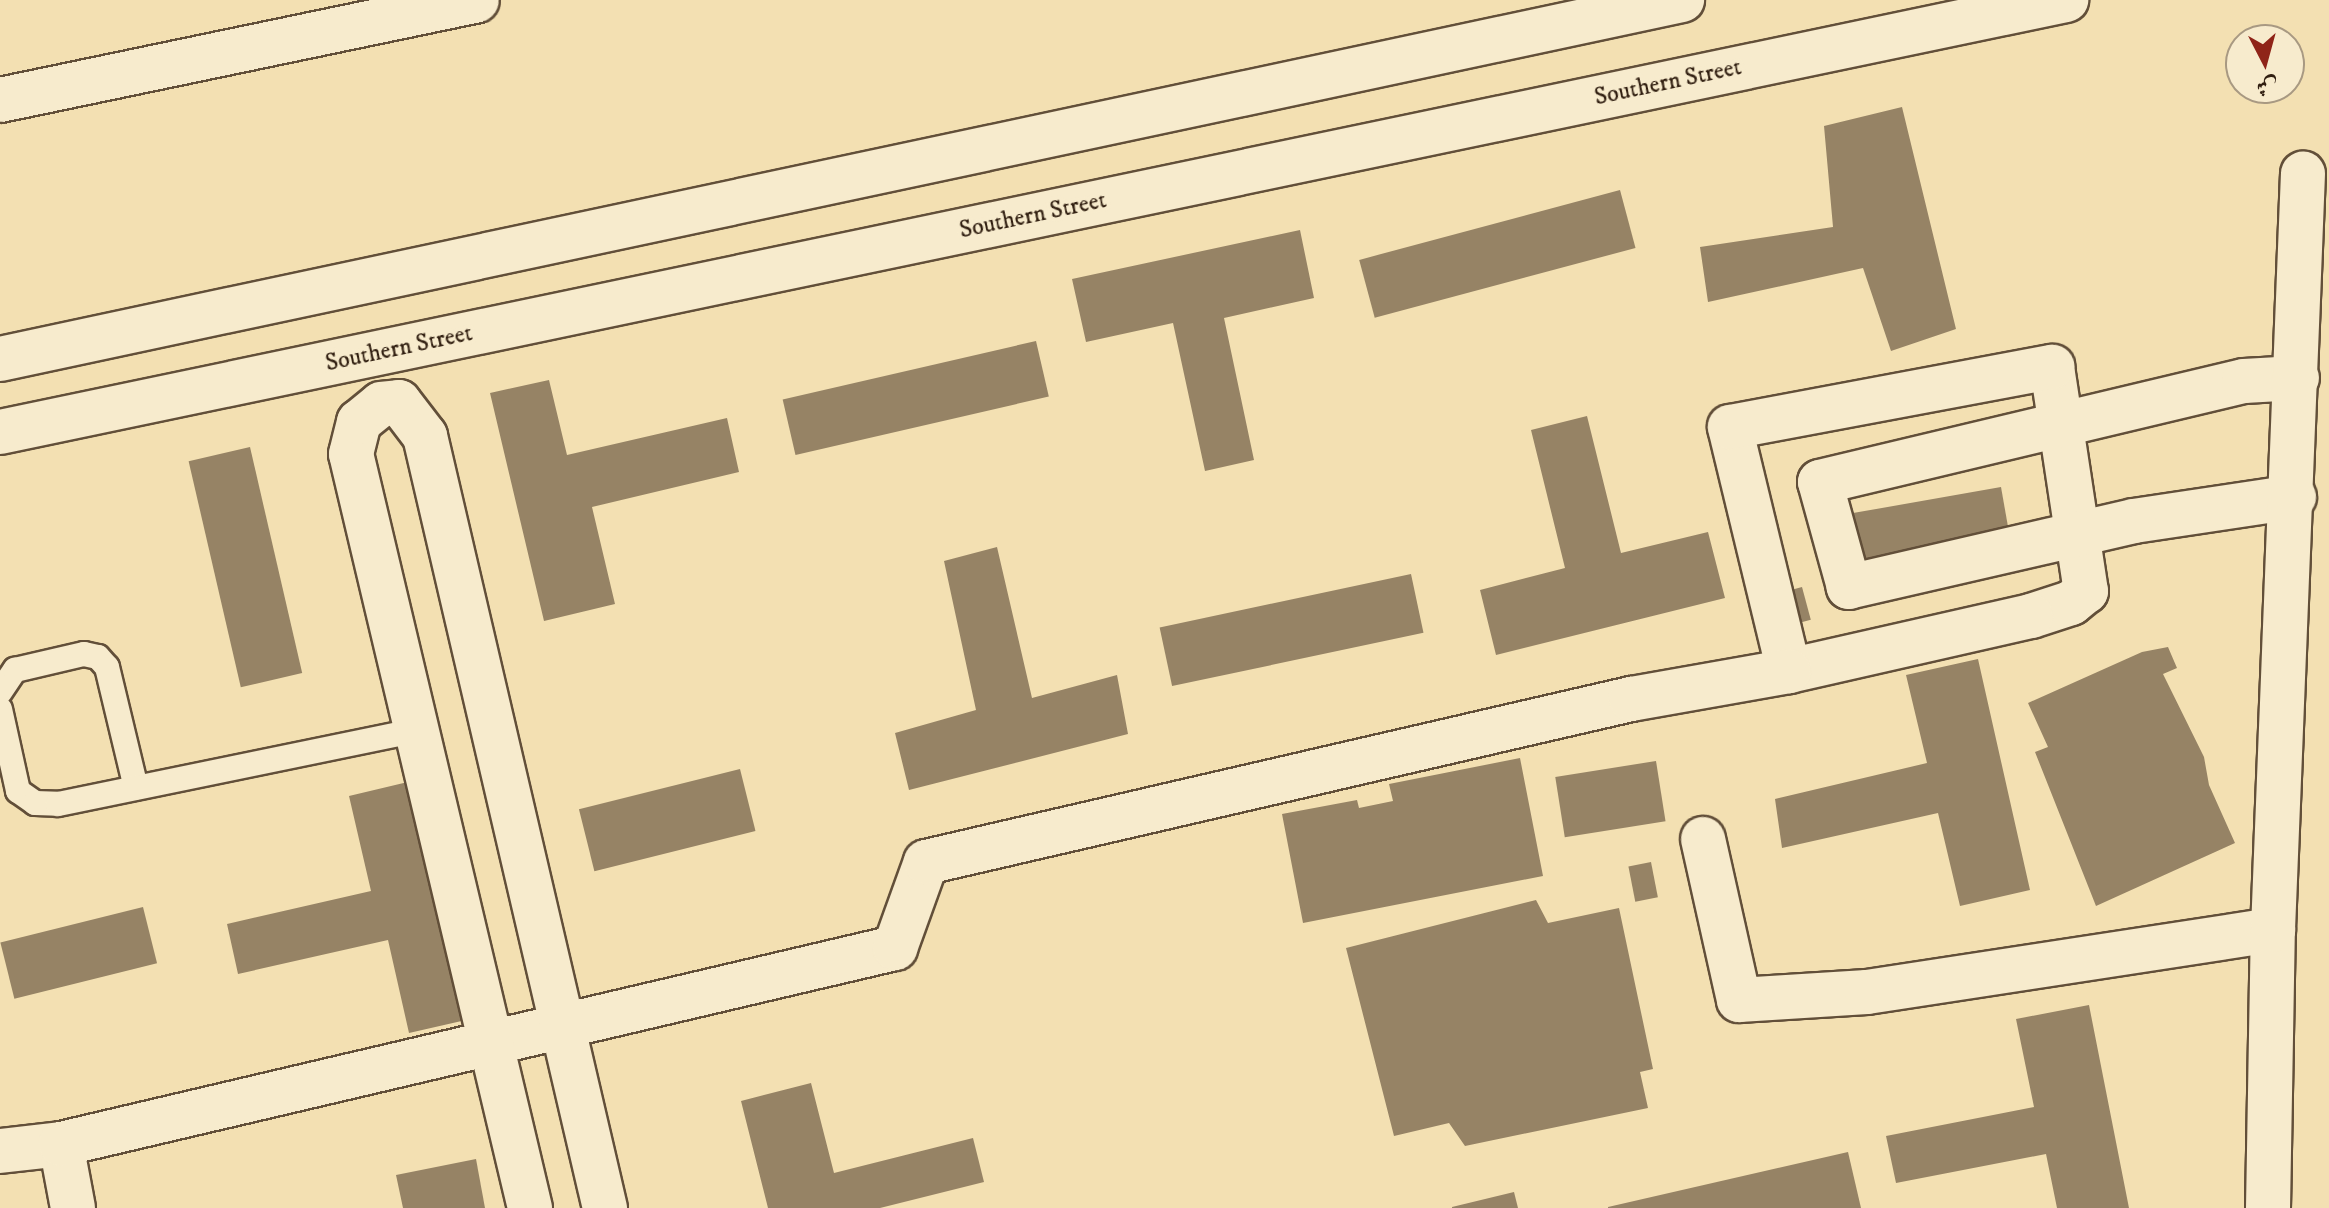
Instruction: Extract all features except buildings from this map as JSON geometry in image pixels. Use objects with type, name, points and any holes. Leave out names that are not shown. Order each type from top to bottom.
[{"type":"street","points":[[0,100],[477,0]]},
{"type":"street","points":[[0,359],[1682,0]]},
{"type":"street","name":"Southern Street","points":[[0,432],[2066,0]]},
{"type":"street","points":[[2268,1208],[2273,930],[2294,497],[2303,174]]},
{"type":"street","points":[[0,1151],[61,1144],[895,948],[926,862],[1631,699],[1789,671],[2071,603],[2086,591],[2080,533],[2052,367],[1730,427],[1789,671]]},
{"type":"street","points":[[2294,497],[2080,533],[1849,587],[1820,482],[2244,381],[2297,378]]},
{"type":"street","points":[[530,1208],[413,731],[351,454],[359,422],[381,404],[399,402],[425,436],[559,1027],[605,1208]]},
{"type":"street","points":[[1703,839],[1739,1000],[1867,992],[2273,930]]},
{"type":"street","points":[[61,1144],[73,1208]]},
{"type":"lane","points":[[0,692],[15,670],[84,654],[98,657],[107,667],[136,788]]},
{"type":"lane","points":[[0,709],[18,791],[35,803],[58,804],[413,731]]}]
